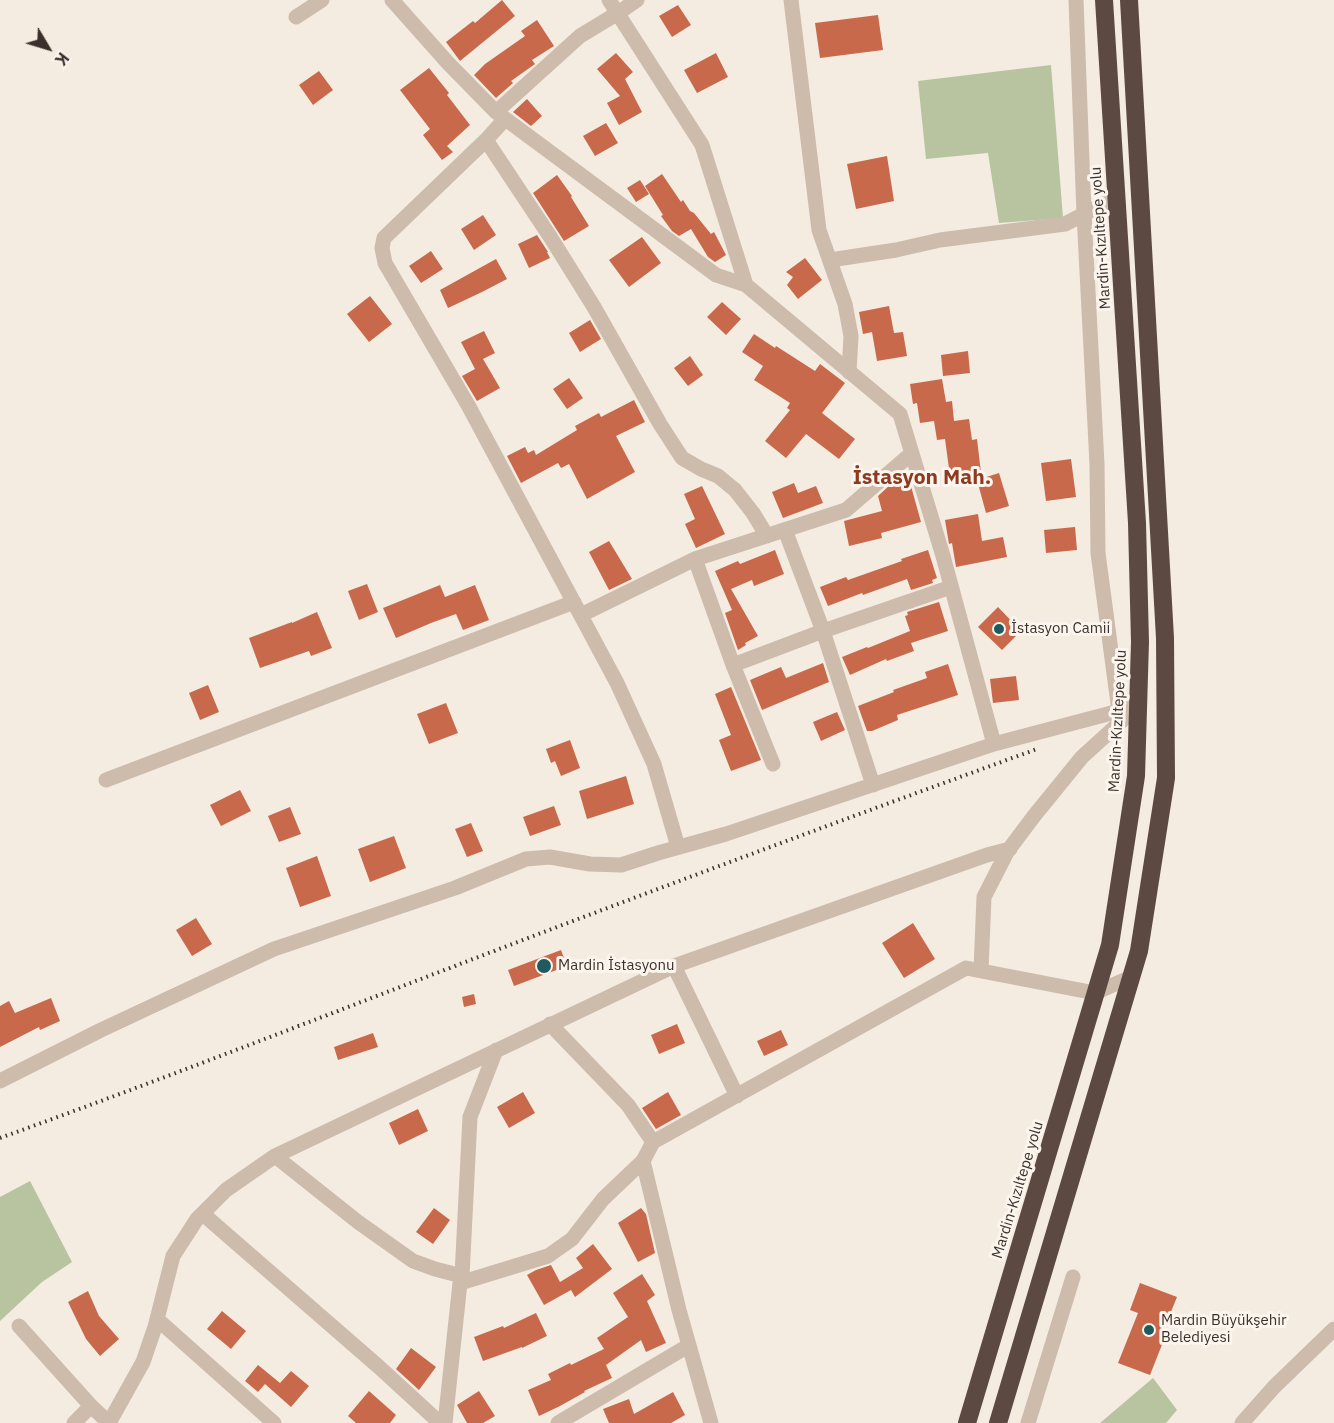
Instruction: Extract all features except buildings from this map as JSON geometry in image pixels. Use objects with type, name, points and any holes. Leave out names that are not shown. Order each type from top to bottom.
[{"type":"highway","name":"Mardin-Kızıltepe yolu","points":[[967,1423],[1110,945],[1136,776],[1140,642],[1137,523],[1104,0]]},
{"type":"highway","points":[[998,1423],[1139,951],[1166,778],[1164,605],[1129,0]]},
{"type":"street","points":[[296,17],[322,0]]},
{"type":"street","points":[[392,0],[448,63],[500,116],[716,275],[746,285],[900,414],[951,586],[994,744]]},
{"type":"street","points":[[609,0],[702,145],[746,285]]},
{"type":"street","points":[[637,0],[580,36],[500,116],[486,140],[384,238],[382,248],[386,263],[468,405],[617,683],[654,764],[678,847]]},
{"type":"street","points":[[791,0],[819,230],[845,304],[851,336],[849,372]]},
{"type":"street","points":[[1076,0],[1097,464],[1098,553],[1119,711]]},
{"type":"street","points":[[486,140],[594,307],[660,424],[682,458],[701,470],[718,476],[735,490],[767,536]]},
{"type":"street","points":[[830,260],[896,250],[940,240],[1065,224],[1117,197]]},
{"type":"street","points":[[106,780],[578,608],[695,559],[846,510],[912,453]]},
{"type":"street","points":[[785,531],[823,631],[873,785]]},
{"type":"street","points":[[695,559],[733,665],[773,764]]},
{"type":"street","points":[[733,665],[951,586]]},
{"type":"street","points":[[0,1081],[101,1030],[274,949],[455,888],[526,859],[550,857],[590,864],[621,866],[726,834],[994,744],[1138,706]]},
{"type":"street","points":[[981,970],[984,897],[1010,849],[1082,757],[1138,706]]},
{"type":"street","points":[[19,1326],[109,1423],[143,1362],[173,1256],[197,1219],[226,1190],[275,1156],[674,966],[987,855],[1010,849]]},
{"type":"street","points":[[674,966],[737,1096]]},
{"type":"street","points":[[275,1156],[358,1222],[413,1261],[461,1279],[548,1256],[572,1239],[603,1199],[643,1161],[653,1142],[966,968],[1095,993],[1131,977]]},
{"type":"street","points":[[550,1024],[628,1105],[653,1142]]},
{"type":"street","points":[[445,1423],[461,1279],[470,1117],[496,1050]]},
{"type":"street","points":[[643,1161],[688,1346],[711,1423]]},
{"type":"street","points":[[203,1214],[440,1423]]},
{"type":"street","points":[[1028,1423],[1073,1277]]},
{"type":"street","points":[[157,1319],[274,1423]]},
{"type":"street","points":[[1242,1423],[1274,1387],[1334,1329]]},
{"type":"street","points":[[558,1423],[688,1346]]},
{"type":"street","points":[[74,1423],[91,1406]]},
{"type":"green space","points":[[1051,65],[1063,218],[999,223],[988,153],[926,159],[918,81]]},
{"type":"green space","points":[[30,1181],[72,1262],[42,1282],[0,1321],[0,1197]]},
{"type":"green space","points":[[1153,1378],[1177,1410],[1166,1423],[1100,1423]]},
{"type":"railway","points":[[0,1138],[661,888],[1037,749]]},
{"type":"place","name":"İstasyon Camii","points":[[999,629]]},
{"type":"place","name":"Mardin İstasyonu","points":[[544,966]]},
{"type":"place","name":"Mardin Büyükşehir Belediyesi","points":[[1149,1330]]},
{"type":"district","name":"İstasyon Mah.","points":[[922,478]]}]
